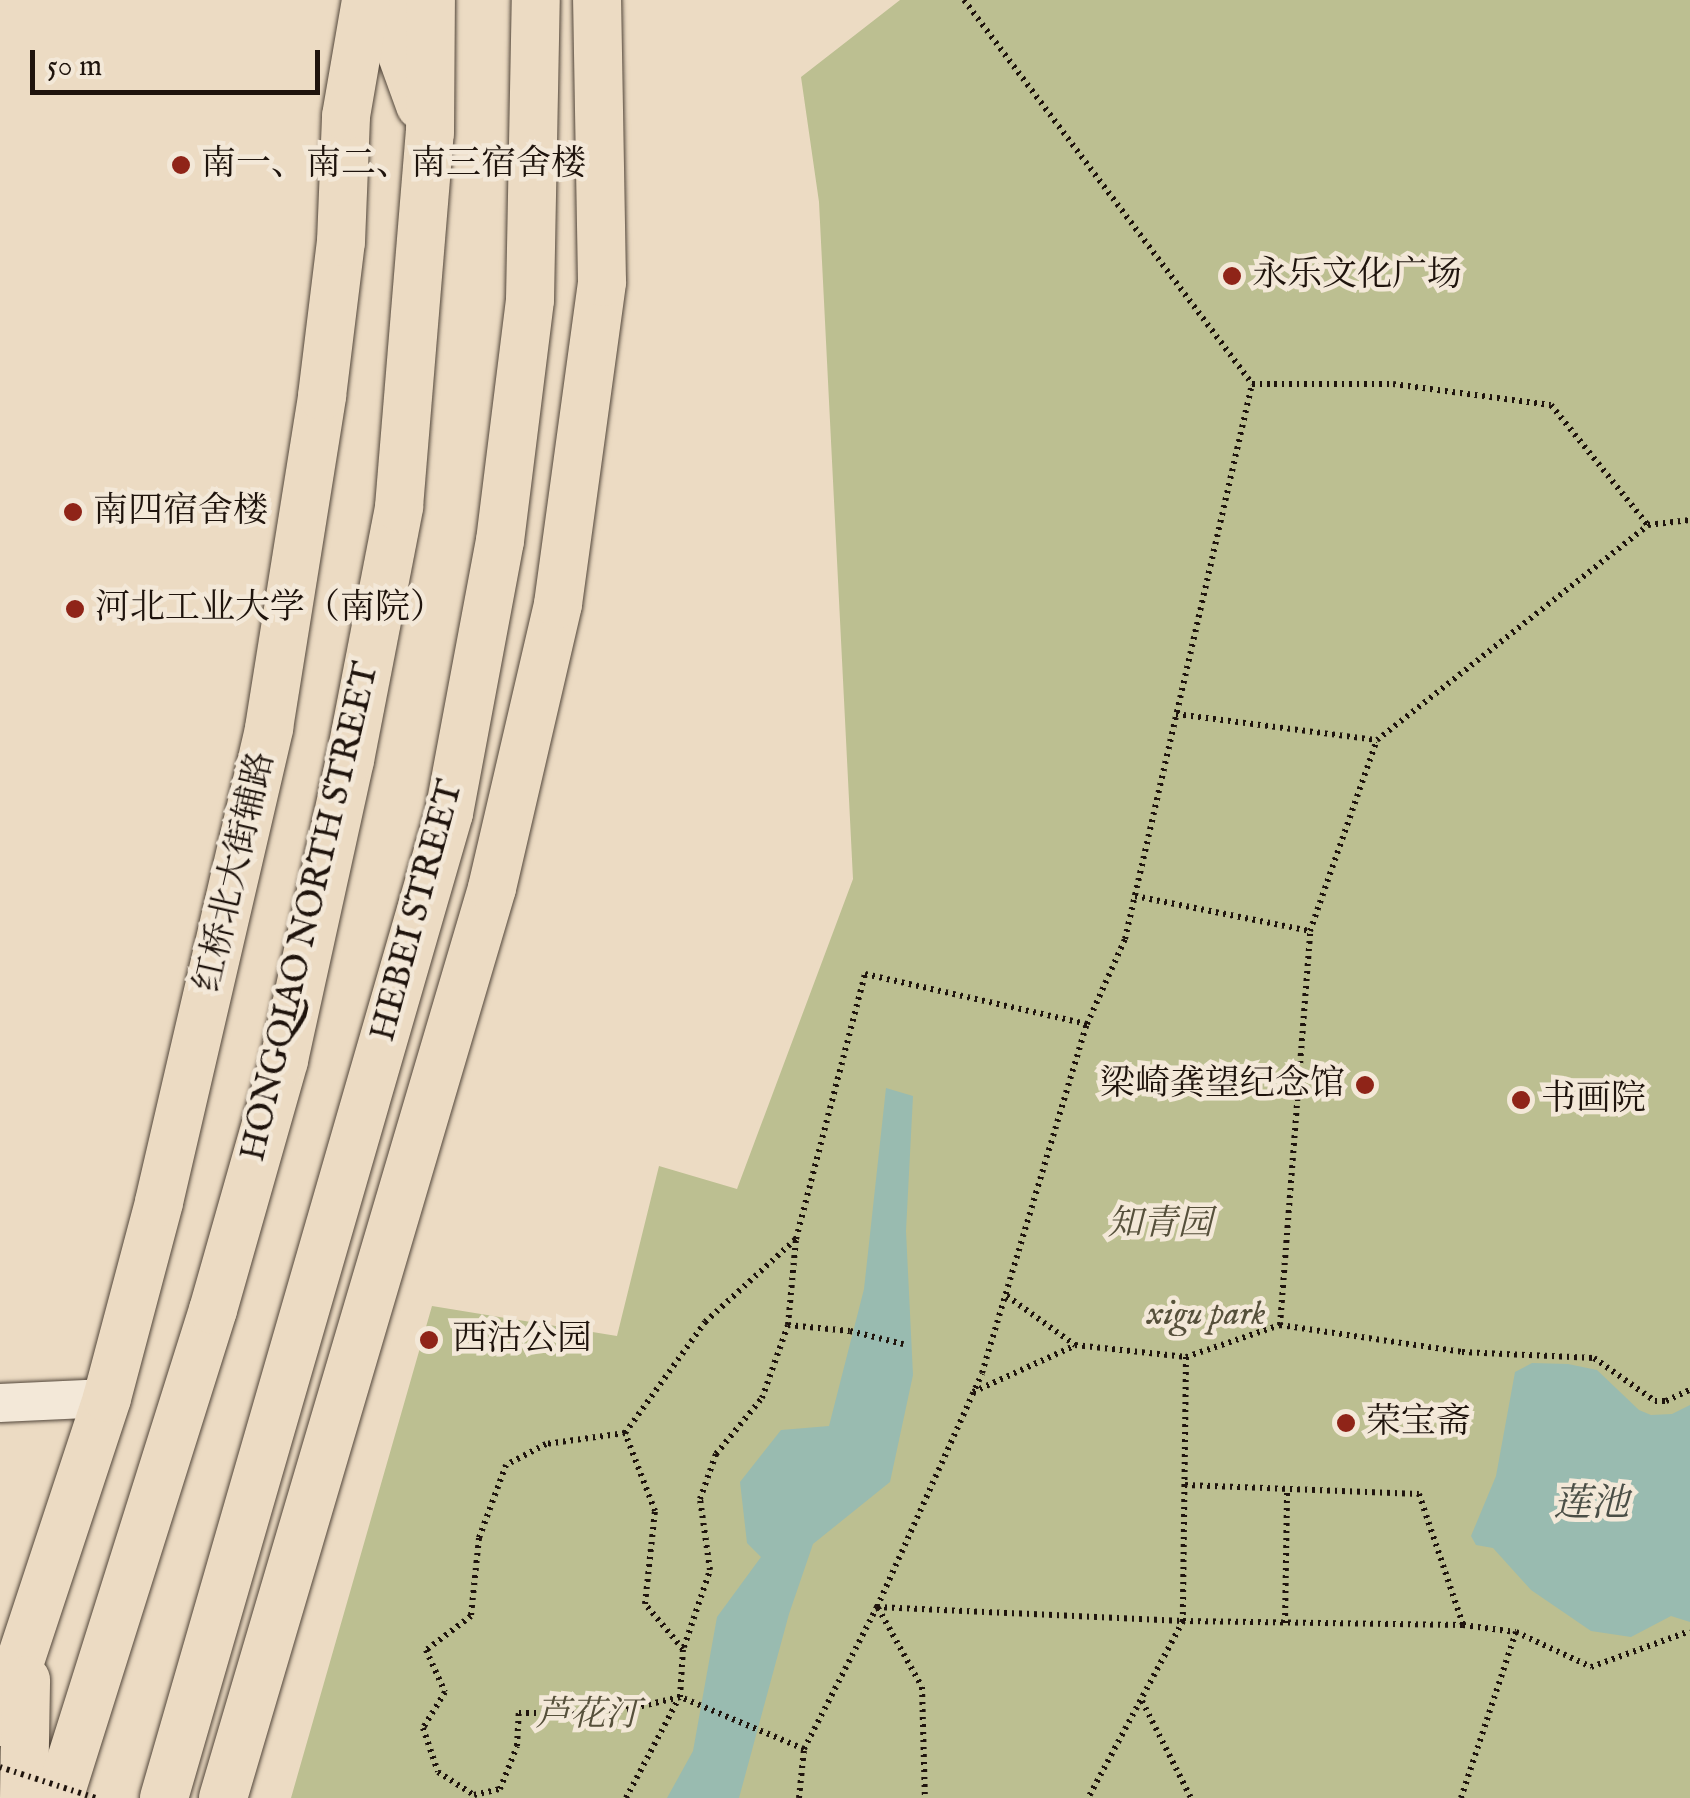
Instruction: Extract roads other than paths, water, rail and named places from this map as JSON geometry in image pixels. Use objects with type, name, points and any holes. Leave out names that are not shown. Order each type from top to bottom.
[{"type":"main road","name":"红桥北大街辅路","points":[[0,1722],[107,1398],[159,1202],[269,728],[322,396],[341,242],[346,116],[366,0]]},
{"type":"main road","points":[[382,0],[430,133]]},
{"type":"main road","name":"HONGQIAO NORTH STREET","points":[[59,1798],[213,1310],[284,1060],[399,507],[430,133],[431,0]]},
{"type":"main road","name":"HEBEI STREET","points":[[164,1798],[449,813],[500,542],[530,300],[536,0]]},
{"type":"main road","points":[[223,1798],[492,888],[558,604],[602,282],[597,0]]},
{"type":"main road","points":[[24,1798],[27,1632]]},
{"type":"street","points":[[0,1403],[107,1398]]},
{"type":"water","points":[[886,1088],[913,1096],[906,1231],[913,1375],[890,1482],[813,1544],[789,1614],[739,1798],[667,1798],[693,1751],[717,1617],[761,1557],[747,1543],[740,1482],[781,1430],[829,1426],[864,1289]]},
{"type":"water","name":"莲池","points":[[1532,1363],[1597,1370],[1639,1410],[1651,1415],[1672,1414],[1690,1405],[1690,1622],[1671,1616],[1631,1637],[1591,1631],[1531,1590],[1493,1548],[1476,1545],[1471,1536],[1496,1476],[1515,1372]]},
{"type":"place","name":"南一、南二、南三宿舍楼","points":[[181,165]]},
{"type":"place","name":"永乐文化广场","points":[[1232,276]]},
{"type":"place","name":"南四宿舍楼","points":[[73,512]]},
{"type":"place","name":"河北工业大学（南院）","points":[[75,609]]},
{"type":"place","name":"梁崎龚望纪念馆","points":[[1365,1085]]},
{"type":"place","name":"书画院","points":[[1521,1100]]},
{"type":"place","name":"西沽公园","points":[[429,1340]]},
{"type":"place","name":"荣宝斋","points":[[1346,1423]]},
{"type":"park label","name":"知青园","points":[[1160,1225]]},
{"type":"park label","name":"xigu park","points":[[1206,1315]]},
{"type":"park label","name":"芦花汀","points":[[588,1716]]}]
